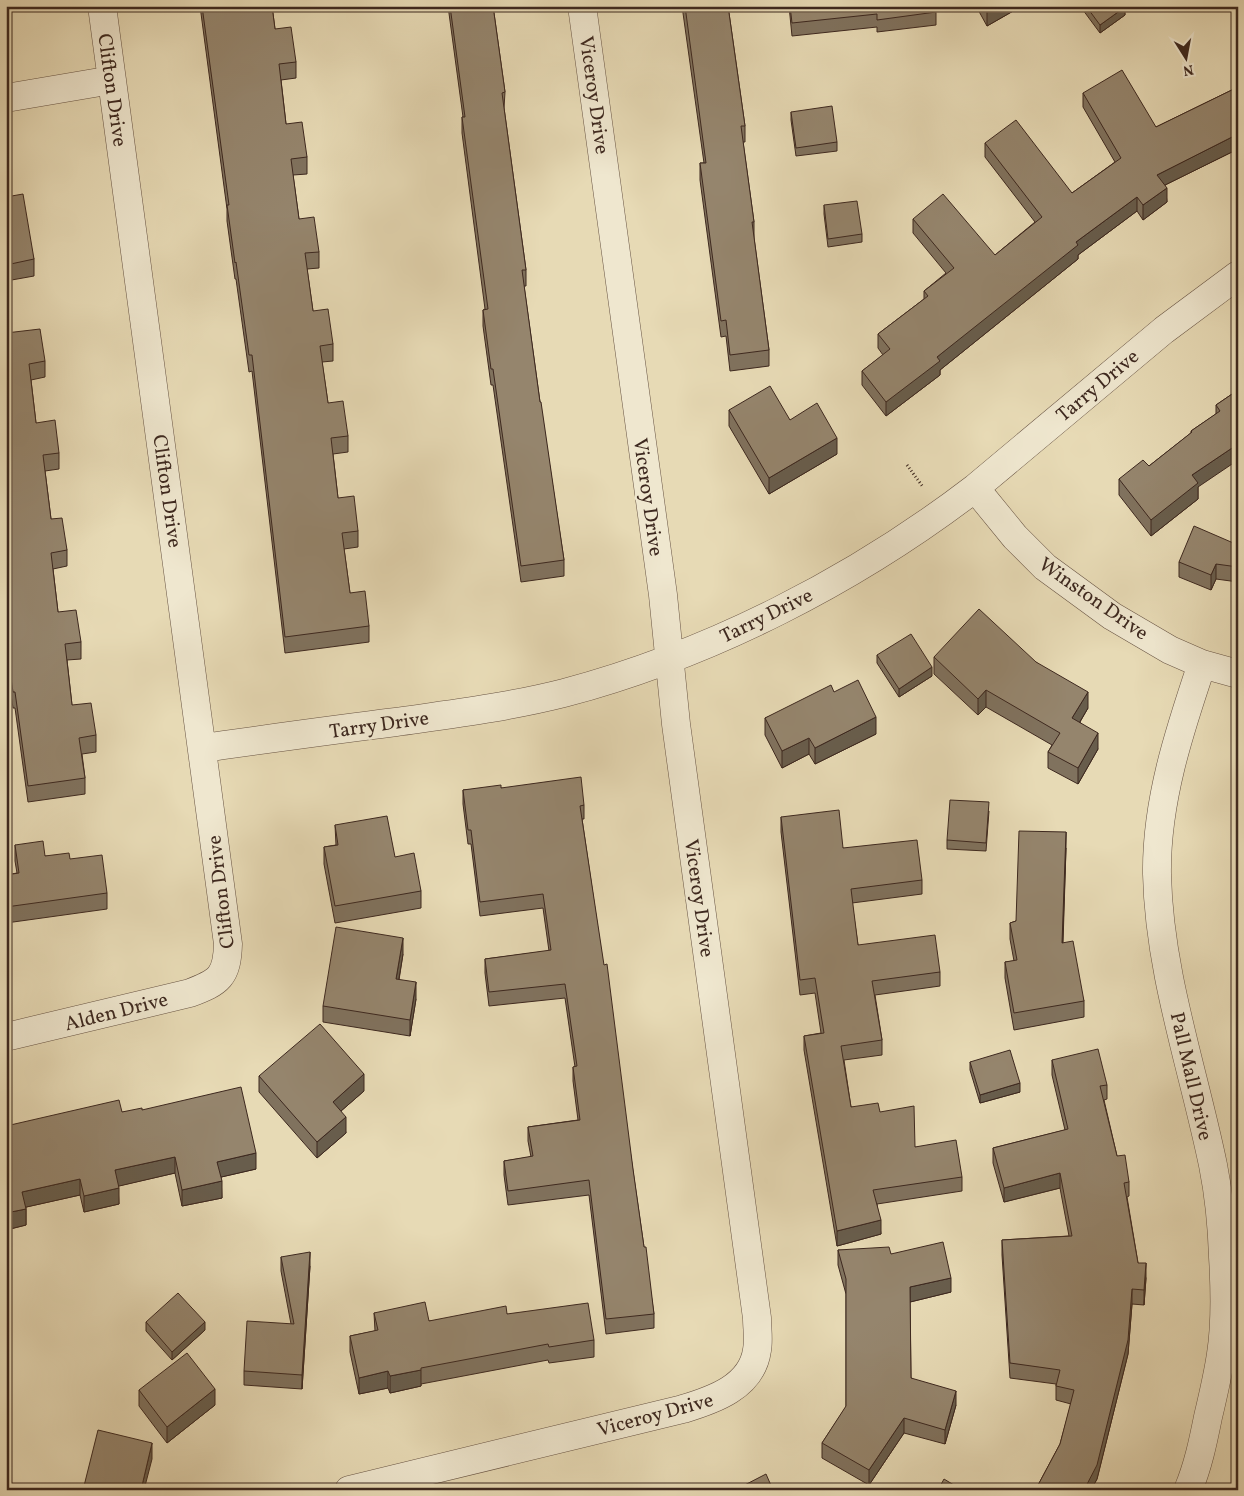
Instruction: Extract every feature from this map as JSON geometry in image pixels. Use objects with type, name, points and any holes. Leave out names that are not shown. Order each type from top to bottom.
[{"type":"street","name":"Clifton Drive","points":[[102,6],[228,944],[228,962],[222,975]]},
{"type":"street","name":"Viceroy Drive","points":[[349,1490],[710,1401],[741,1382],[751,1368],[757,1350],[757,1318],[676,724],[661,585],[582,6]]},
{"type":"street","points":[[6,98],[112,80]]},
{"type":"street","name":"Tarry Drive","points":[[202,748],[494,707],[562,693],[627,675],[717,640],[772,614],[878,556],[943,513],[1141,349],[1238,275]]},
{"type":"street","name":"Winston Drive","points":[[975,488],[1015,537],[1045,566],[1112,616],[1170,650],[1202,664],[1238,674]]},
{"type":"street","name":"Pall Mall Drive","points":[[1188,1490],[1197,1469],[1221,1355],[1231,1280],[1213,1165],[1165,958],[1160,921],[1157,873],[1160,824],[1167,783],[1178,735],[1202,664]]},
{"type":"street","name":"Alden Drive","points":[[6,1037],[190,993],[210,985],[222,975]]},
{"type":"path","points":[[906,465],[924,488]]},
{"type":"building","points":[[202,6],[272,6],[275,29],[291,27],[296,62],[279,64],[286,124],[302,122],[307,157],[291,159],[299,219],[314,217],[319,252],[305,253],[313,311],[328,309],[333,344],[320,346],[328,403],[343,401],[348,436],[331,438],[338,498],[354,496],[358,531],[342,533],[350,593],[365,591],[369,626],[285,637],[252,355],[249,355],[235,263]]},
{"type":"building","points":[[450,6],[493,6],[505,92],[502,93],[526,270],[522,270],[564,560],[521,566],[483,310],[488,309],[462,117],[465,117]]},
{"type":"building","points":[[685,6],[728,6],[745,126],[741,126],[769,350],[730,355],[726,320],[721,321],[700,163],[706,163]]},
{"type":"building","points":[[790,6],[936,6],[936,12],[877,20],[877,14],[792,23]]},
{"type":"building","points":[[1086,6],[1124,6],[1125,7],[1100,25]]},
{"type":"building","points":[[1122,70],[1156,127],[1238,87],[1238,134],[1157,175],[1167,188],[1143,205],[1137,197],[1076,242],[1078,245],[937,357],[940,361],[886,402],[862,371],[890,349],[878,334],[928,296],[924,291],[954,268],[913,219],[943,194],[995,255],[1042,217],[985,143],[1016,120],[1072,193],[1121,158],[1083,93]]},
{"type":"building","points":[[832,106],[837,142],[796,148],[791,112]]},
{"type":"building","points":[[23,194],[34,259],[6,265],[6,197]]},
{"type":"building","points":[[857,201],[862,234],[828,239],[824,205]]},
{"type":"building","points":[[40,329],[45,361],[29,364],[36,423],[55,420],[59,453],[43,455],[51,519],[62,518],[67,550],[51,553],[58,612],[76,610],[81,642],[65,644],[72,705],[91,703],[96,735],[79,738],[85,778],[28,786],[15,692],[13,692],[6,644],[6,333]]},
{"type":"building","points":[[770,386],[790,420],[817,403],[837,438],[769,478],[729,410]]},
{"type":"building","points":[[1238,390],[1238,444],[1192,475],[1198,483],[1151,520],[1119,479],[1143,460],[1149,466],[1191,431],[1220,411],[1216,405]]},
{"type":"building","points":[[1194,526],[1238,545],[1238,567],[1216,564],[1211,575],[1179,562]]},
{"type":"building","points":[[979,609],[1036,662],[1088,692],[1072,718],[1098,733],[1078,768],[1048,752],[1060,733],[986,690],[978,699],[934,657]]},
{"type":"building","points":[[911,634],[932,667],[899,689],[877,655]]},
{"type":"building","points":[[858,680],[876,717],[815,748],[809,738],[782,751],[765,718],[831,685],[834,692]]},
{"type":"building","points":[[581,777],[584,805],[580,806],[604,965],[607,964],[633,1169],[644,1247],[646,1247],[654,1314],[606,1319],[589,1180],[508,1191],[504,1161],[533,1156],[528,1127],[580,1120],[573,1067],[577,1066],[565,984],[489,992],[485,959],[551,950],[543,894],[480,902],[471,830],[468,830],[463,790],[501,785],[501,788]]},
{"type":"building","points":[[950,800],[989,802],[986,843],[947,840]]},
{"type":"building","points":[[839,810],[843,848],[917,840],[922,880],[851,889],[858,945],[935,935],[940,972],[872,981],[882,1040],[841,1046],[851,1107],[878,1103],[880,1112],[914,1106],[915,1147],[956,1140],[962,1177],[873,1190],[881,1220],[837,1231],[804,1036],[824,1033],[815,978],[800,980],[781,817]]},
{"type":"building","points":[[387,816],[395,857],[414,853],[421,891],[335,906],[324,847],[338,845],[335,825]]},
{"type":"building","points":[[1019,831],[1066,832],[1062,943],[1073,941],[1084,1001],[1014,1013],[1005,962],[1017,960],[1010,923],[1016,921]]},
{"type":"building","points":[[43,841],[45,856],[69,853],[70,859],[102,855],[107,893],[6,907],[6,875],[19,873],[15,845]]},
{"type":"building","points":[[336,927],[403,938],[396,979],[416,982],[410,1020],[323,1006]]},
{"type":"building","points":[[320,1024],[364,1074],[333,1102],[346,1117],[317,1142],[259,1076]]},
{"type":"building","points":[[1098,1049],[1107,1085],[1100,1086],[1117,1156],[1125,1155],[1129,1182],[1124,1183],[1138,1263],[1146,1263],[1144,1290],[1132,1289],[1128,1340],[1097,1465],[1084,1490],[1042,1490],[1037,1487],[1060,1444],[1074,1390],[1056,1386],[1060,1370],[1010,1363],[1002,1240],[1072,1236],[1060,1173],[1004,1188],[993,1148],[1068,1129],[1052,1060]]},
{"type":"building","points":[[1010,1050],[1020,1083],[980,1095],[970,1062]]},
{"type":"building","points":[[241,1087],[256,1153],[217,1162],[222,1181],[182,1190],[175,1157],[115,1170],[119,1188],[84,1196],[80,1179],[22,1192],[26,1209],[6,1213],[6,1126],[119,1100],[122,1112],[142,1108],[142,1110]]},
{"type":"building","points":[[943,1242],[951,1278],[910,1287],[911,1378],[956,1391],[945,1430],[904,1418],[869,1470],[822,1443],[846,1406],[846,1279],[838,1250],[889,1247],[891,1254]]},
{"type":"building","points":[[310,1252],[302,1375],[244,1371],[247,1321],[294,1324],[281,1257]]},
{"type":"building","points":[[178,1293],[205,1322],[172,1352],[146,1322]]},
{"type":"building","points":[[425,1302],[429,1321],[506,1306],[507,1314],[588,1303],[594,1340],[549,1347],[548,1344],[421,1368],[421,1370],[390,1376],[388,1371],[359,1378],[350,1336],[378,1330],[374,1313]]},
{"type":"building","points":[[187,1353],[215,1389],[167,1427],[139,1390]]},
{"type":"building","points":[[98,1430],[152,1443],[141,1490],[83,1490]]},
{"type":"building","points":[[766,1474],[773,1490],[735,1490]]},
{"type":"building","points":[[944,1479],[962,1490],[938,1490]]}]
